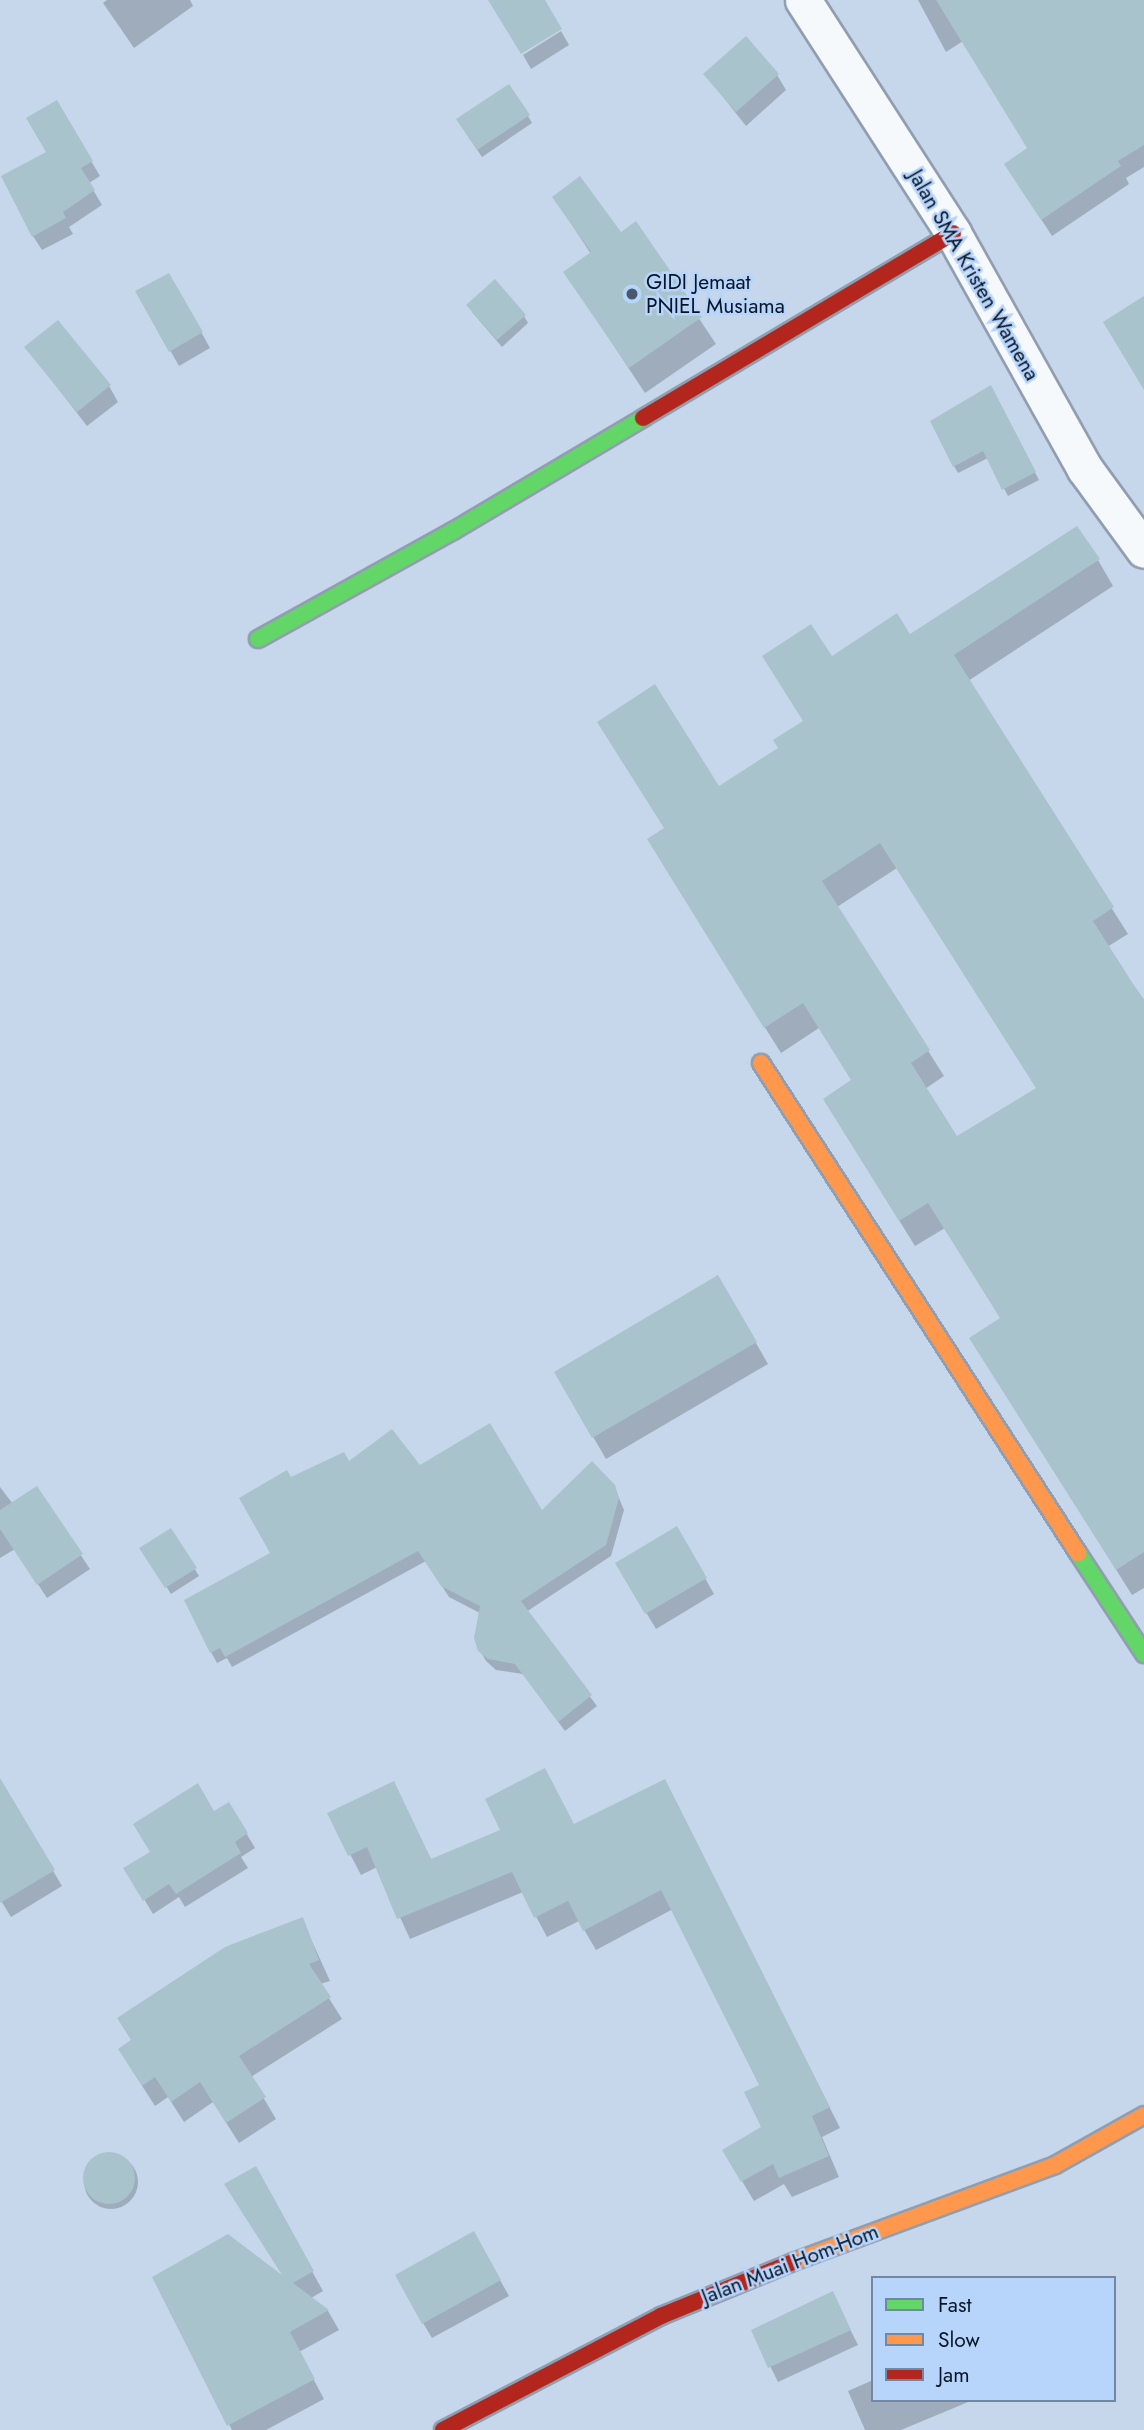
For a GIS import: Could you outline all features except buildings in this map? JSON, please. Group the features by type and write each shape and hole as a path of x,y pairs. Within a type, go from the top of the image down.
{"street":[{"name":"Jalan SMA Kristen Wamena","path":"803,0 953,233 1085,469 1144,550"},
{"path":"258,639 453,531 953,233"},
{"path":"761,1063 1144,1654"},
{"name":"Jalan Muai Hom-Hom","path":"443,2430 661,2316 759,2274 1055,2165 1144,2115"}],"traffic: fast":[{"path":"258,639 453,531 643,418"},
{"path":"1078,1553 1144,1654"}],"traffic: slow":[{"path":"761,1063 1078,1553"},
{"path":"793,2262 1055,2165 1144,2115"}],"traffic: jam":[{"path":"643,418 953,233"},
{"path":"443,2430 661,2316 793,2262"}],"place":[{"name":"GIDI Jemaat PNIEL Musiama","path":"632,294"}]}
